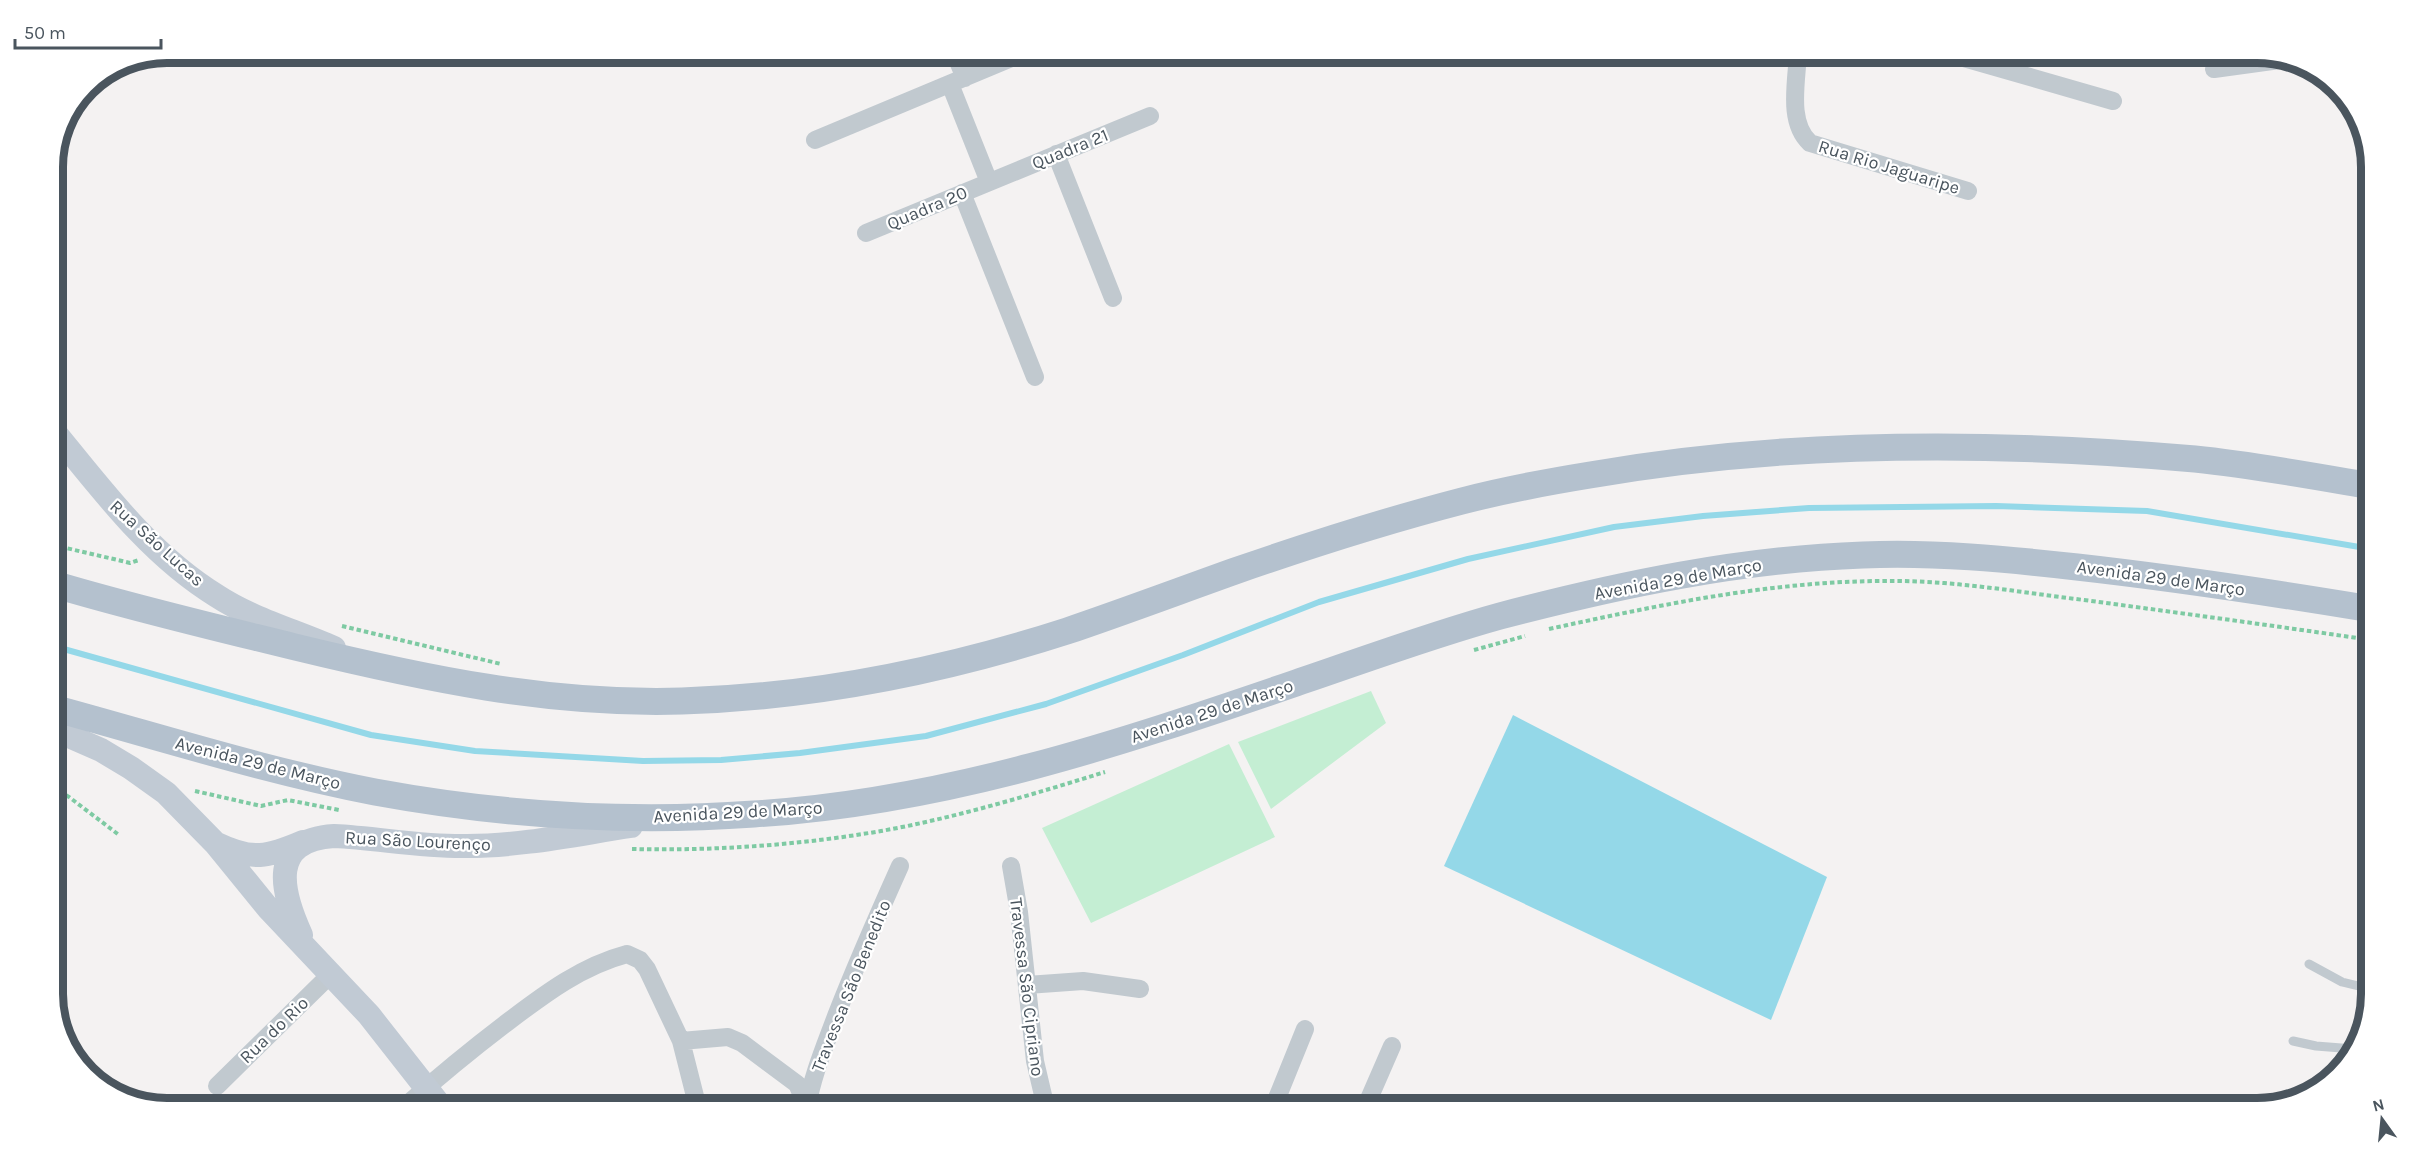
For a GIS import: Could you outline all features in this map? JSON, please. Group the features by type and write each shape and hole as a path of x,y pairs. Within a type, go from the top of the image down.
{"main road":[{"name":"Rua São Lucas","path":"63,443 110,503 155,546 217,597 384,668"},
{"path":"63,587 183,620 464,685 584,700 683,701 779,694 834,687 938,666 1066,631 1304,548 1388,521 1472,498 1620,470 1713,457 1857,448 1931,447 2087,451 2201,460 2361,484"},
{"name":"Avenida 29 de Março","path":"63,711 270,768 371,791 443,803 549,815 687,818 817,808 955,787 1080,754 1498,616 1709,570 1791,560 1863,555 1980,558 2120,572 2361,607"},
{"path":"2324,601 2361,615"},
{"path":"63,733 101,750 131,768 166,794 215,843 268,908 369,1015 435,1098"},
{"name":"Rua São Lourenço","path":"215,843 239,854 257,856 276,853 317,837 334,836 439,846 509,845 687,818"},
{"path":"305,841 289,858 284,872 284,887 287,902 308,951"}],"street":[{"path":"955,63 957,81 989,182"},
{"path":"815,140 1000,63"},
{"name":"Rua Rio Jaguaripe","path":"1798,63 1796,110 1803,136 1810,143 1968,191"},
{"path":"1989,63 2114,101"},
{"path":"2214,69 2254,63"},
{"name":"Quadra 21","path":"989,182 1150,116"},
{"path":"1056,154 1113,298"},
{"name":"Quadra 20","path":"866,233 989,182"},
{"path":"962,193 1035,377"},
{"name":"Travessa São Benedito","path":"810,1098 824,1048 855,968 900,866"},
{"name":"Travessa São Cipriano","path":"1011,866 1019,912 1035,1061 1044,1098"},
{"path":"414,1098 548,992 607,959 627,954 640,960 646,969 681,1041 695,1098"},
{"name":"Rua do Rio","path":"217,1086 332,974"},
{"path":"1027,985 1083,981 1140,989"},
{"path":"1277,1098 1305,1029"},
{"path":"681,1041 728,1037 742,1043 796,1084 802,1098"},
{"path":"1369,1098 1392,1046"}],"lane":[{"path":"2309,964 2342,982 2361,986"},
{"path":"2293,1041 2346,1048"}],"path":[{"path":"63,547 130,563 140,560 155,546"},
{"path":"338,625 503,664"},
{"path":"63,794 119,835"}],"green space":[{"path":"1371,691 1386,723 1271,809 1238,742"},
{"path":"1229,744 1275,837 1091,923 1042,828"}],"water":[{"path":"1513,715 1827,877 1771,1020 1444,866"}],"waterway":[{"path":"63,649 371,735 475,751 643,761 721,760 800,753 926,736 1046,704 1183,655 1319,602 1468,559 1614,527 1703,516 1809,508 1996,506 2147,511 2361,547"}]}
